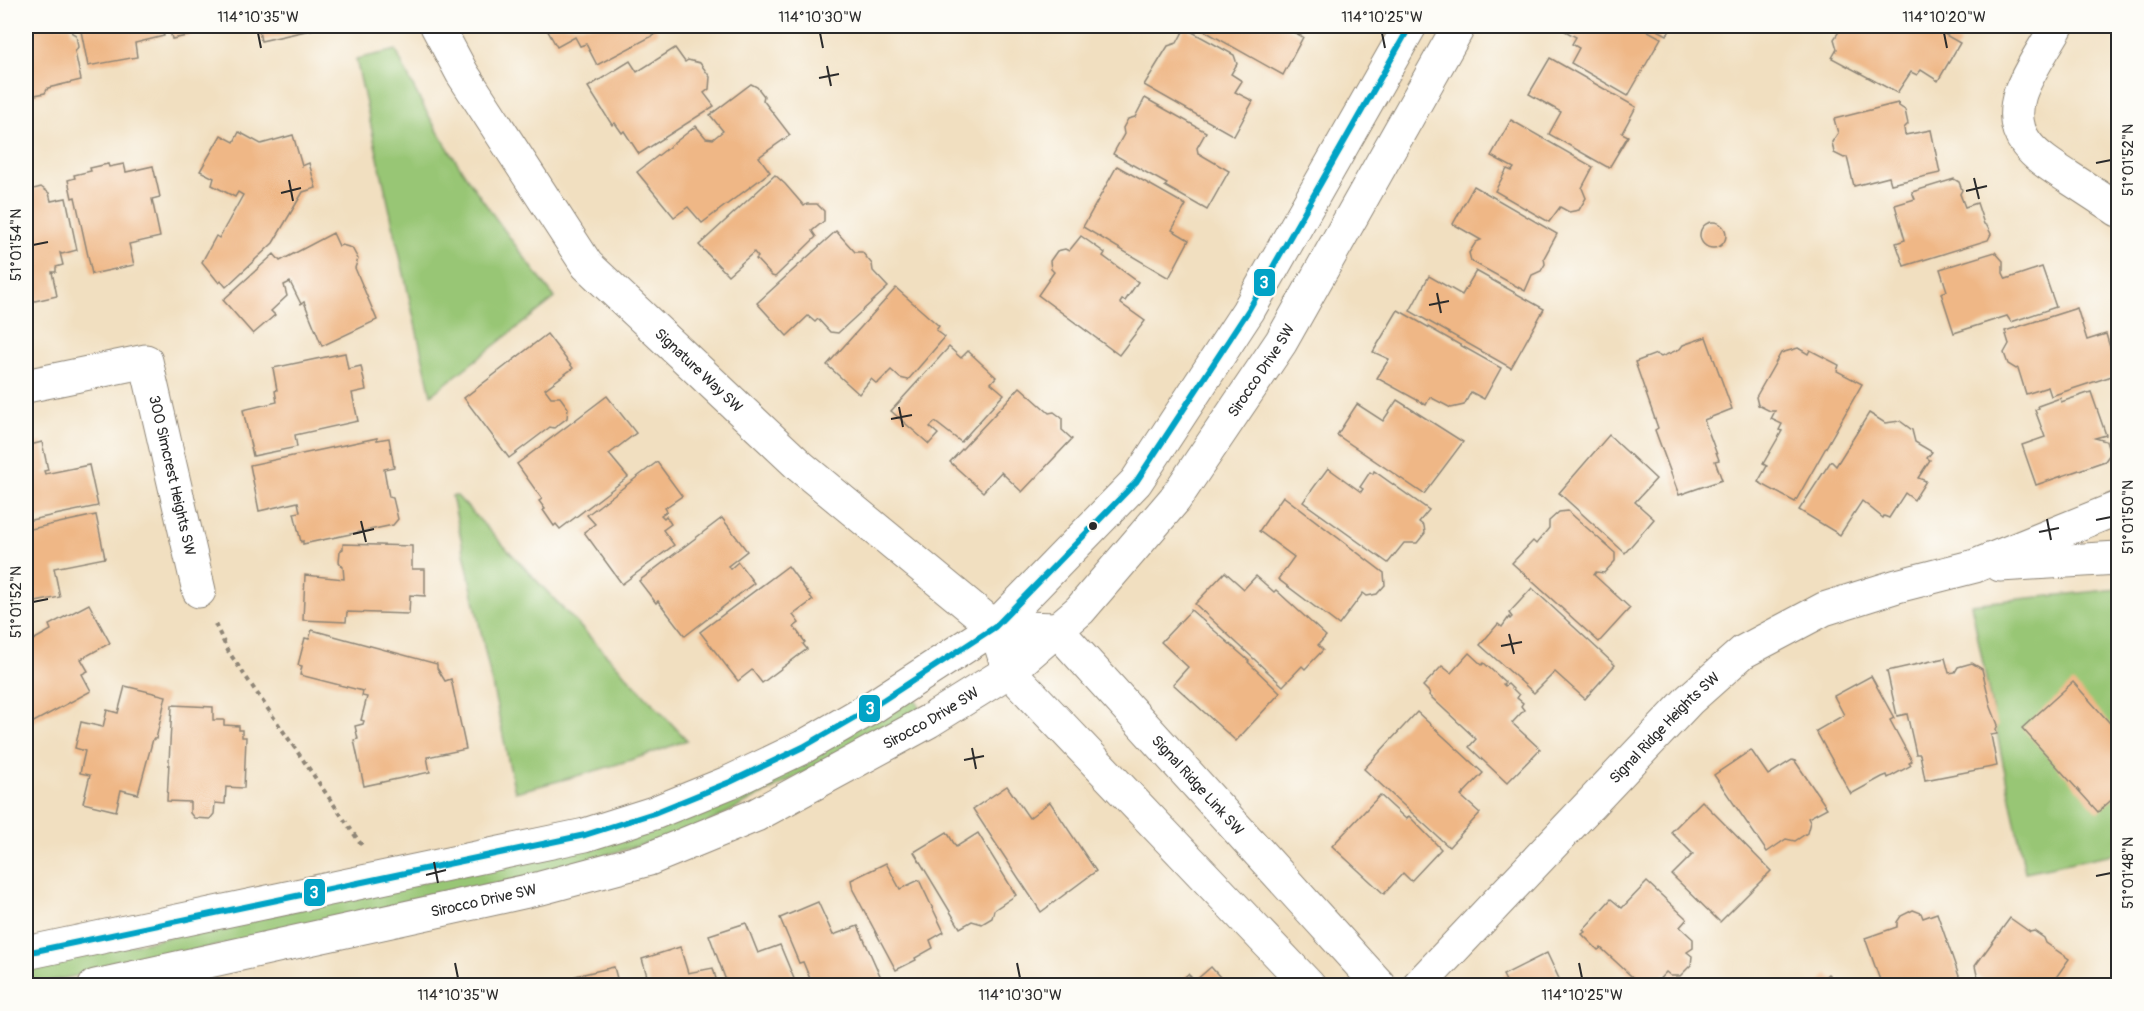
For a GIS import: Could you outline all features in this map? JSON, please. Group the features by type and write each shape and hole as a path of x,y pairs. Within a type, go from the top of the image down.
{"street":[{"name":"Signature Way SW","path":"437,26 462,73 586,265 801,467 995,627"},
{"path":"26,952 585,835 654,813 730,782 803,747 874,706 995,627 1136,482 1248,311 1410,26"},
{"name":"Sirocco Drive SW","path":"95,986 541,888 649,858 756,815 928,721 1009,671 1080,610 1175,499 1281,342 1459,26"},
{"path":"2057,26 2020,93 2017,109 2018,125 2024,141 2035,154 2118,210"},
{"name":"300 Simcrest Heights SW","path":"26,386 146,361 199,591"},
{"name":"Signal Ridge Heights SW","path":"1418,986 1689,700 1743,651 1824,609 1897,586 1974,566 2118,508"},
{"name":"Signal Ridge Heights SW","path":"1974,566 2118,558"},
{"path":"995,627 1056,629"},
{"path":"995,627 1009,671 1309,986"},
{"name":"Signal Ridge Link SW","path":"1056,629 1380,986"}],"path":[{"path":"199,591 228,651 356,833 381,879"}],"green space":[{"path":"396,50 412,84 448,148 489,209 555,298 431,395 356,59"},
{"path":"452,496 457,496 687,740 602,769 515,792"},
{"path":"2118,589 2118,853 2025,872 1971,604"},
{"path":"913,694 922,711 694,830 497,886 26,985 26,968 558,853"}],"building":[{"path":"26,26 70,26 72,33 76,35 78,47 75,52 81,80 48,88 45,93 30,96 26,101"},
{"path":"80,26 161,26 164,36 135,43 137,57 88,66"},
{"path":"169,26 231,26 231,27 172,39"},
{"path":"258,26 328,26 261,41"},
{"path":"545,26 655,26 658,33 597,65 586,44 580,46 575,37 557,47"},
{"path":"1203,26 1283,26 1303,37 1283,75 1201,29"},
{"path":"1568,26 1639,26 1661,38 1628,96 1571,63 1579,48 1572,44 1576,37 1565,31"},
{"path":"1650,26 1673,26 1667,35"},
{"path":"1850,26 1930,26 1960,43 1938,81 1921,70 1917,75 1911,72 1897,93 1832,58 1837,49 1834,39 1840,30"},
{"path":"1185,28 1234,55 1237,64 1231,74 1242,81 1235,92 1253,101 1234,136 1144,85 1168,46 1177,43"},
{"path":"675,48 685,62 688,60 700,63 710,77 709,89 704,93 714,106 639,154 624,131 622,133 615,123 612,125 588,87 630,61 637,72"},
{"path":"1550,58 1636,107 1622,133 1628,136 1609,168 1549,134 1561,112 1529,94"},
{"path":"751,84 757,87 764,96 763,100 790,135 759,157 770,172 702,223 688,207 674,217 637,172 696,126 706,138 713,139 723,131 710,115"},
{"path":"1145,98 1206,132 1197,148 1198,153 1229,171 1207,210 1165,186 1167,184 1113,154 1124,134 1123,128 1128,119 1135,117"},
{"path":"1898,103 1905,110 1908,124 1904,128 1905,135 1931,130 1940,173 1891,184 1889,177 1854,186 1847,157 1844,158 1834,153 1832,142 1838,133 1834,119"},
{"path":"1511,120 1593,167 1582,188 1586,198 1579,210 1569,212 1560,207 1549,222 1495,191 1507,169 1512,171 1514,168 1491,156"},
{"path":"239,132 261,144 293,135 302,166 309,163 316,188 303,192 273,243 226,287 221,281 219,283 202,262 216,236 219,238 243,195 238,192 235,197 212,185 214,178 200,171 221,135 234,142"},
{"path":"108,164 109,167 124,164 126,172 153,166 160,197 152,199 160,237 129,244 134,265 92,274 75,197 72,198 68,180 75,178 74,175 91,171 90,168"},
{"path":"1117,166 1186,205 1172,230 1189,240 1169,278 1083,227"},
{"path":"775,175 804,206 817,204 824,211 824,221 812,231 816,237 775,277 756,259 758,257 754,252 728,275 699,245"},
{"path":"1954,179 1959,182 1962,190 1960,194 1965,207 1977,203 1984,224 1991,234 1988,240 1904,266 1896,243 1905,240 1895,205 1915,199 1912,192"},
{"path":"1474,186 1557,234 1544,258 1545,264 1541,271 1532,275 1525,291 1471,261 1469,253 1476,242 1481,240 1453,224"},
{"path":"41,187 49,193 51,201 66,198 77,250 60,253 63,265 56,267 56,272 52,272 57,296 26,303 26,188 30,190"},
{"path":"1713,222 1722,226 1726,235 1722,244 1713,248 1704,244 1700,235 1704,226"},
{"path":"836,231 855,252 862,252 872,264 873,271 888,287 838,333 830,332 818,319 815,322 808,316 787,336 757,303"},
{"path":"333,233 339,246 352,248 358,259 355,268 377,320 322,346 304,302 301,304 290,282 284,285 287,296 271,311 275,315 253,334 223,300 274,254 280,261"},
{"path":"1081,236 1105,253 1103,256 1138,282 1125,301 1122,300 1120,303 1145,321 1119,355 1038,295 1054,272 1050,261 1057,251 1065,249 1069,251"},
{"path":"1995,252 2003,261 2003,273 2006,279 2042,267 2056,307 2011,322 2007,316 1954,333 1941,293 1947,291 1940,269"},
{"path":"1476,271 1544,309 1511,368 1410,311 1429,276 1462,295"},
{"path":"896,288 939,326 936,330 945,337 908,380 900,378 891,370 877,384 871,379 859,394 827,365"},
{"path":"2077,308 2087,340 2106,334 2118,374 2051,396 2048,387 2026,394 2018,368 2008,364 2004,353 2009,344 2005,331"},
{"path":"1398,310 1501,368 1484,399 1471,392 1464,405 1451,408 1430,397 1426,405 1377,378 1389,359 1373,352"},
{"path":"547,334 573,368 545,389 551,397 560,397 568,408 567,418 554,428 550,427 509,458 464,398"},
{"path":"1706,337 1732,409 1704,420 1719,460 1715,461 1722,480 1679,495 1655,430 1658,428 1635,362 1656,354 1661,357 1680,349 1683,345"},
{"path":"949,347 961,358 968,351 996,377 991,383 1004,394 961,442 935,422 930,427 938,434 929,444 891,411"},
{"path":"1798,348 1808,354 1810,350 1839,365 1837,371 1862,384 1795,502 1758,482 1767,466 1763,464 1782,431 1779,430 1782,424 1771,419 1775,411 1758,405 1756,397 1781,353"},
{"path":"345,353 348,369 361,366 366,390 352,393 358,421 295,435 297,447 253,456 243,410 277,402 273,368"},
{"path":"1020,387 1049,413 1054,412 1062,418 1062,430 1072,439 1022,492 1001,472 983,492 950,462"},
{"path":"2091,392 2106,435 2095,438 2106,441 2110,454 2105,461 2036,485 2022,445 2045,437 2035,410 2039,408 2038,406 2060,398 2061,402"},
{"path":"607,396 636,433 609,454 628,477 560,529 556,524 554,526 543,510 545,509 539,501 542,499 517,464"},
{"path":"1397,400 1463,442 1424,494 1337,435 1357,404 1383,421"},
{"path":"1869,413 1885,423 1900,421 1912,430 1915,442 1932,452 1927,458 1930,460 1918,478 1926,481 1914,500 1905,493 1889,518 1884,516 1883,518 1862,501 1840,535 1799,510 1831,461 1836,466"},
{"path":"1609,435 1656,479 1635,502 1654,519 1625,553 1559,493"},
{"path":"377,438 377,440 389,438 394,467 384,469 389,497 393,498 398,519 393,525 303,544 294,513 300,512 298,502 259,511 250,465"},
{"path":"42,442 48,470 44,471 45,474 89,465 98,506 26,521 26,446"},
{"path":"657,462 682,496 665,508 667,511 661,515 664,518 666,516 671,524 663,530 674,545 622,584 584,532 595,524 587,515"},
{"path":"1328,468 1361,492 1363,489 1360,487 1370,472 1373,474 1374,471 1429,510 1419,522 1424,526 1425,533 1417,543 1404,543 1388,563 1303,502"},
{"path":"1283,496 1384,573 1385,585 1377,594 1367,596 1363,593 1339,625 1278,579 1294,557 1259,531"},
{"path":"1568,511 1615,553 1615,561 1604,573 1596,572 1594,575 1630,608 1599,642 1512,563 1533,541 1536,544 1549,528 1549,521 1559,512"},
{"path":"96,515 105,558 54,568 60,597 26,604 26,530"},
{"path":"722,518 747,551 728,566 730,569 738,562 754,583 685,636 639,581"},
{"path":"343,544 412,546 412,569 425,569 425,596 410,595 409,614 347,612 346,622 303,620 305,575 344,579 343,567 339,562"},
{"path":"788,566 813,600 793,615 799,623 794,627 805,642 803,644 807,649 762,683 752,670 738,681 700,632"},
{"path":"1225,572 1244,589 1256,576 1274,592 1276,590 1326,636 1318,645 1323,650 1305,669 1302,666 1283,686 1195,604"},
{"path":"1532,588 1615,665 1585,699 1555,672 1534,693 1480,645 1498,624 1502,627 1509,617 1510,619 1512,617 1509,613"},
{"path":"89,604 110,643 81,659 88,671 82,674 91,691 30,724 26,716 26,644 51,630 49,625"},
{"path":"1191,610 1249,661 1280,693 1236,741 1173,684 1188,667 1161,642"},
{"path":"312,630 437,664 445,681 451,679 466,749 427,757 430,772 364,786 354,740 358,739 355,726 363,724 364,721 361,720 367,697 362,696 363,691 300,675 302,666 298,665 305,638 309,639"},
{"path":"1469,653 1505,682 1503,684 1505,686 1508,684 1519,695 1517,698 1523,703 1521,706 1524,710 1512,723 1540,749 1507,783 1469,747 1476,739 1429,695 1430,693 1423,686 1442,666 1451,673"},
{"path":"1945,658 1949,673 1955,672 1958,667 1972,663 1982,669 1998,725 1997,734 1991,735 1997,766 1925,780 1920,754 1916,754 1907,714 1897,716 1887,671"},
{"path":"1871,676 1894,718 1890,720 1912,761 1909,763 1910,766 1888,778 1887,775 1882,777 1851,794 1816,731 1844,715 1834,696"},
{"path":"2073,682 2118,732 2118,794 2098,812 2022,728"},
{"path":"125,686 166,696 156,739 153,739 138,794 121,790 116,811 83,803 90,775 80,773 85,751 75,748 81,722 103,727 107,710 118,713"},
{"path":"172,705 213,707 213,720 224,720 224,725 239,726 239,730 242,730 242,737 246,737 244,788 226,787 225,804 215,803 214,814 210,819 194,818 190,813 190,802 167,801"},
{"path":"1417,712 1483,773 1461,796 1480,813 1449,847 1364,769"},
{"path":"1751,750 1768,775 1792,760 1795,761 1827,808 1808,818 1810,822 1807,833 1795,841 1786,839 1767,852 1714,775"},
{"path":"1007,786 1029,818 1050,802 1096,871 1041,912 973,809"},
{"path":"1380,795 1406,819 1409,816 1441,849 1411,881 1403,873 1384,894 1332,846"},
{"path":"1702,801 1771,871 1720,922 1672,875 1693,854 1671,832"},
{"path":"947,832 956,847 978,833 1016,895 994,910 992,918 982,924 972,921 960,928 914,852"},
{"path":"886,863 900,889 919,880 944,932 930,940 933,948 896,970 853,890 851,880"},
{"path":"1647,882 1687,919 1680,927 1693,939 1693,948 1687,952 1692,956 1691,965 1680,976 1671,976 1666,972 1653,986 1642,986 1601,948 1598,950 1582,934 1611,899 1622,908"},
{"path":"818,902 833,935 858,926 882,980 870,986 813,986 803,962 799,963 780,918"},
{"path":"1913,910 1921,913 1923,918 1937,913 1960,979 1942,986 1882,986 1865,938 1897,927 1901,916"},
{"path":"2010,918 2030,932 2034,931 2044,938 2046,943 2069,959 2050,986 1992,986 1977,975 1975,966"},
{"path":"746,923 758,953 780,945 797,986 728,986 709,935"},
{"path":"680,947 688,973 713,968 718,986 650,986 642,959"},
{"path":"1547,953 1562,985 1570,981 1572,986 1497,986 1506,981 1503,975"},
{"path":"614,967 619,986 576,986 575,976"},
{"path":"1211,967 1228,986 1175,986 1188,974 1195,981"},
{"path":"1828,974 1840,986 1816,986"}],"transit line":[{"name":"3","path":"26,953 585,835 654,813 730,782 803,747 874,706 995,627 1136,482 1248,311 1410,26"}]}
